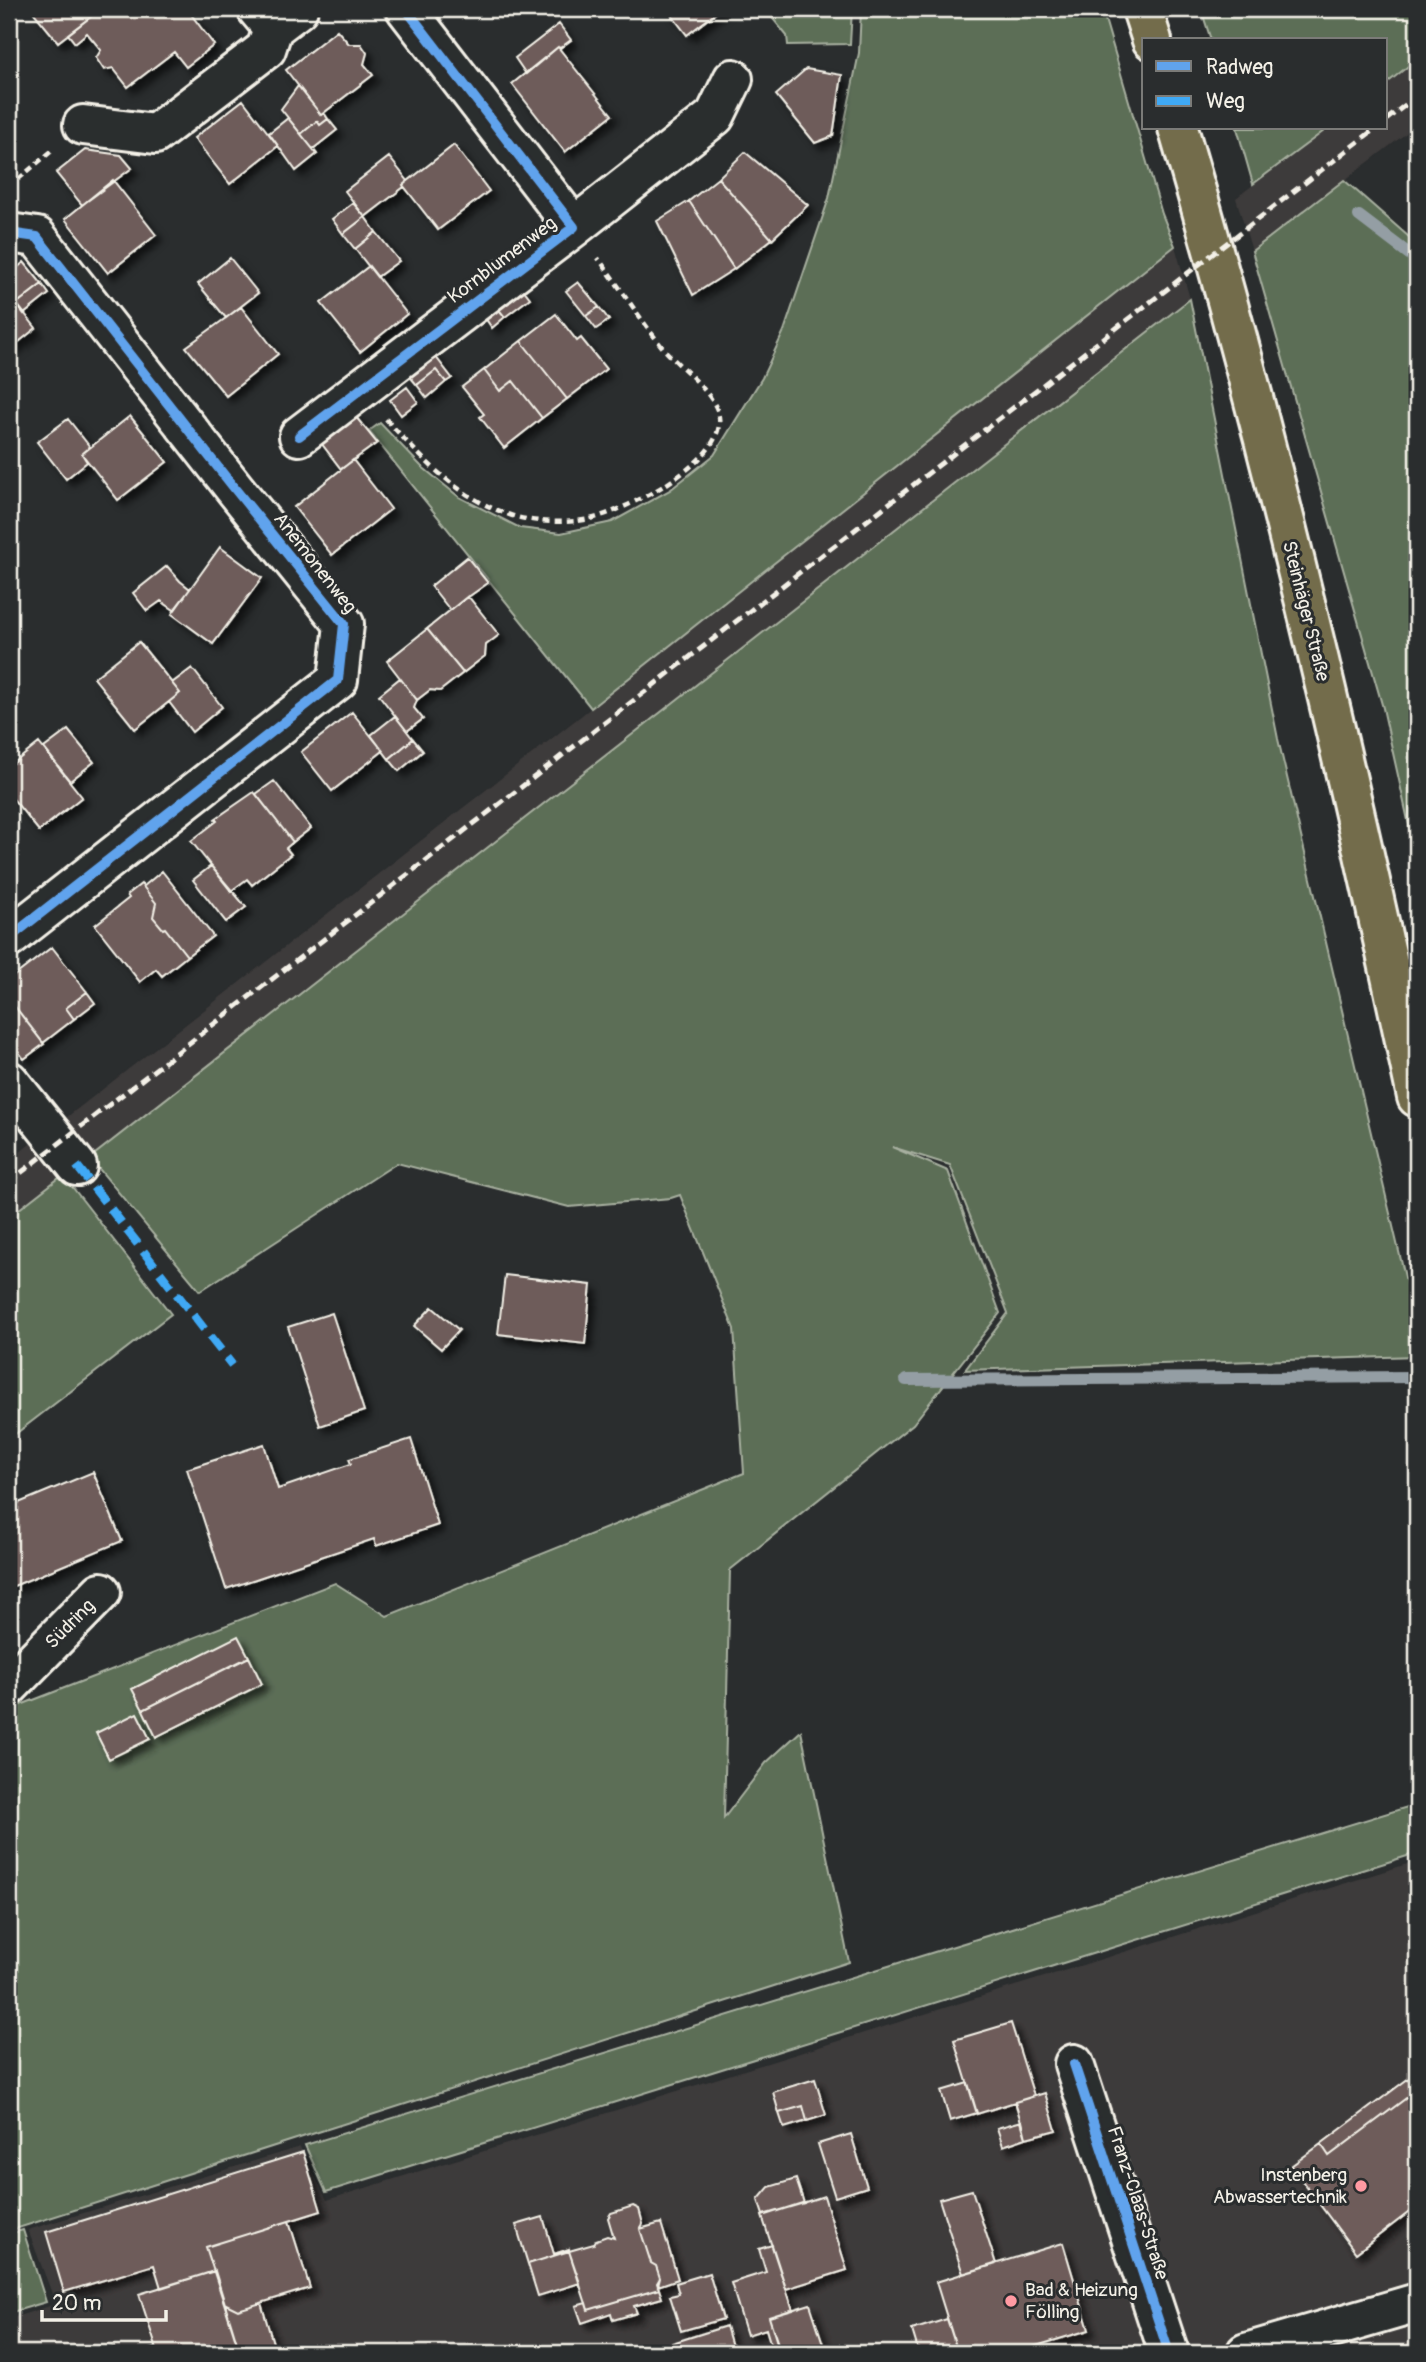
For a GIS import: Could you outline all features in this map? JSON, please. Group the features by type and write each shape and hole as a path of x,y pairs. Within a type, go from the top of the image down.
{"main road":[{"path":"1142,9 1151,38"},
{"name":"Steinhäger Straße","path":"1179,130 1214,252 1297,571 1384,938 1417,1097"}],"street":[{"name":"Kornblumenweg","path":"299,436 574,227 406,9"},
{"path":"83,125 155,134 267,49 276,15"},
{"path":"574,227 715,116 733,79"},
{"name":"Anemonenweg","path":"9,233 37,237 344,624 338,680 9,938"},
{"path":"9,1081 77,1166"},
{"name":"Südring","path":"9,1686 101,1592"},
{"name":"Franz-Claas-Straße","path":"1074,2064 1169,2353"},
{"path":"1246,2353 1417,2302"}],"path":[{"path":"9,187 83,125"},
{"path":"363,387 382,414 427,464 466,493 511,516 557,522 594,517 651,494 702,458 716,436 719,419 715,404 663,348 574,227"}],"shaded area":[{"path":"1417,59 1417,125 1252,251 1236,198 1325,130 1388,130 1388,82"},
{"path":"1175,246 1190,299 90,1158 62,1121 591,708"},
{"path":"35,1140 63,1175 9,1217 9,1161"},
{"path":"1417,1861 1417,2353 9,2353 9,2319 56,2304 28,2230 300,2147 327,2200"}],"green space":[{"path":"765,9 852,9 850,44 788,45 787,36"},
{"path":"861,9 1102,9 1162,214 1175,246 591,708 369,431 380,423 421,466 459,497 520,528 561,533 612,522 670,490 714,455 762,378 784,331 829,198 859,53"},
{"path":"1201,9 1417,9 1417,59 1388,82 1388,38 1210,38"},
{"path":"1238,130 1325,130 1253,184"},
{"path":"1344,180 1417,244 1417,861 1383,708 1252,251"},
{"path":"1190,299 1278,739 1417,1328 1417,1356 965,1370 1008,1313 950,1165 892,1147 948,1171 1000,1313 913,1424 730,1570 724,1818 766,1763 801,1731 849,1962 9,2231 9,1698 18,1706 335,1583 387,1616 744,1473 734,1329 680,1195 569,1207 397,1163 200,1291 90,1158"},
{"path":"63,1175 171,1314 9,1439 9,1217"},
{"path":"1417,1804 1417,1853 326,2192 305,2145"},
{"path":"23,2230 46,2302 9,2313 9,2234"}],"building":[{"path":"39,9 101,9 58,42 34,13"},
{"path":"101,9 187,9 214,45 186,67 174,52 128,87 113,68 104,70 96,58 101,50 87,33 75,43 68,34"},
{"path":"667,9 721,9 687,35"},
{"path":"559,24 571,40 558,47 526,74 515,58"},
{"path":"337,30 349,44 361,44 367,53 364,64 373,75 321,115 286,70"},
{"path":"558,47 612,115 565,152 512,84"},
{"path":"806,69 842,75 833,136 815,143 776,95"},
{"path":"298,86 321,115 324,113 328,119 320,125 317,121 301,134 281,109"},
{"path":"243,100 278,146 230,184 194,138"},
{"path":"288,118 317,154 296,171 269,133"},
{"path":"328,119 337,130 313,149 301,134 317,121 320,125"},
{"path":"454,145 489,191 438,230 403,185"},
{"path":"85,150 121,155 132,168 82,205 56,173"},
{"path":"745,152 808,205 772,239 718,178"},
{"path":"389,157 408,181 365,217 345,191"},
{"path":"718,178 772,239 734,269 689,201"},
{"path":"113,180 156,235 108,273 65,219"},
{"path":"689,201 734,269 693,295 657,221"},
{"path":"353,203 365,217 343,234 332,219"},
{"path":"365,217 376,232 355,249 343,234"},
{"path":"376,232 399,261 377,277 355,249"},
{"path":"230,258 258,293 226,318 198,284"},
{"path":"24,262 42,284 16,304 9,294 9,275"},
{"path":"369,266 407,314 360,352 321,303"},
{"path":"578,282 599,307 586,316 566,291"},
{"path":"42,284 49,294 24,314 16,304"},
{"path":"520,285 530,298 505,317 495,305"},
{"path":"9,294 36,328 9,350"},
{"path":"495,305 505,317 492,328 483,315"},
{"path":"241,307 278,354 226,396 186,347"},
{"path":"599,307 609,320 596,329 586,316"},
{"path":"556,314 577,341 581,338 606,369 567,399 521,341"},
{"path":"521,341 567,399 542,418 513,381 500,391 484,370"},
{"path":"432,352 452,378 446,382 436,370 417,385 406,372"},
{"path":"436,370 446,382 427,398 417,385"},
{"path":"484,370 500,391 513,381 542,418 504,448 480,417 484,414 462,387"},
{"path":"407,387 418,402 401,415 390,400"},
{"path":"352,412 377,443 341,469 318,439"},
{"path":"130,416 167,462 118,500 82,454"},
{"path":"68,419 90,447 82,454 87,462 66,479 37,442"},
{"path":"353,460 391,509 332,555 294,507"},
{"path":"220,547 262,578 213,644 172,614"},
{"path":"467,557 488,583 450,610 431,586"},
{"path":"167,566 190,589 174,610 161,601 147,611 133,593"},
{"path":"468,596 499,635 486,645 485,656 463,673 427,629"},
{"path":"427,629 463,673 440,691 430,690 417,700 387,661"},
{"path":"139,642 180,693 135,729 94,678"},
{"path":"192,668 222,707 192,732 169,702 180,693 172,683"},
{"path":"400,678 417,700 414,708 423,719 407,731 379,695"},
{"path":"352,712 383,751 332,791 301,752"},
{"path":"395,716 413,739 389,759 371,735"},
{"path":"68,730 94,762 70,781 44,748"},
{"path":"413,739 423,751 399,771 389,759"},
{"path":"39,743 82,797 39,831 9,794 9,767"},
{"path":"274,781 311,828 293,842 256,794"},
{"path":"254,792 293,842 286,848 291,854 252,885 247,879 231,891 191,841 217,821 215,819"},
{"path":"211,866 246,907 226,922 193,880"},
{"path":"162,871 213,936 187,956 153,917 156,903 141,884 144,886"},
{"path":"141,884 156,903 153,917 187,956 162,976 156,969 140,982 95,925 129,898 127,895"},
{"path":"52,947 87,992 66,1008 74,1019 43,1043 9,999 9,980"},
{"path":"87,992 95,1003 74,1019 66,1008"},
{"path":"10,1000 44,1044 24,1059 9,1039"},
{"path":"505,1275 591,1285 585,1344 498,1334"},
{"path":"432,1307 459,1330 441,1349 414,1326"},
{"path":"332,1313 364,1411 320,1426 288,1327"},
{"path":"411,1439 438,1525 376,1546 374,1539 226,1589 187,1469 264,1444 278,1489 351,1464 349,1459"},
{"path":"93,1472 122,1541 9,1588 9,1507"},
{"path":"238,1636 249,1657 143,1710 132,1689"},
{"path":"249,1657 262,1684 156,1737 143,1710"},
{"path":"137,1713 150,1739 109,1759 96,1733"},
{"path":"1011,2023 1034,2096 977,2114 954,2040"},
{"path":"1417,2072 1417,2090 1329,2156 1321,2144"},
{"path":"815,2079 826,2115 807,2121 803,2106 779,2113 773,2092"},
{"path":"968,2083 977,2113 950,2121 941,2091"},
{"name":"Instenberg Abwassertechnik","path":"1417,2090 1417,2206 1356,2253 1291,2166 1321,2144 1329,2156"},
{"path":"1045,2093 1056,2130 1026,2138 1015,2102"},
{"path":"803,2106 807,2121 784,2128 779,2113"},
{"path":"1022,2121 1026,2138 1003,2146 997,2128"},
{"path":"851,2134 867,2187 835,2197 818,2144"},
{"path":"303,2152 321,2211 206,2247 214,2271 161,2288 154,2265 64,2292 46,2232"},
{"path":"796,2179 804,2203 763,2215 758,2200 769,2187"},
{"path":"972,2190 996,2264 963,2274 939,2199"},
{"path":"824,2196 847,2270 786,2289 762,2216"},
{"path":"633,2206 639,2209 643,2224 640,2229 651,2263 656,2266 660,2278 657,2283 659,2289 588,2310 569,2251 594,2244 596,2240 607,2236 614,2238 608,2218 611,2213"},
{"path":"543,2217 554,2254 569,2251 528,2264 516,2225"},
{"path":"289,2221 310,2288 238,2310 224,2303 206,2247"},
{"path":"661,2223 678,2279 658,2286 660,2278 656,2266 651,2263 640,2229"},
{"name":"Bad & Heizung Fölling","path":"1063,2243 1089,2330 1013,2353 958,2353 936,2282"},
{"path":"772,2245 793,2310 769,2317 778,2346 772,2349 766,2329 747,2335 731,2283 766,2272 759,2249"},
{"path":"569,2251 580,2283 538,2296 528,2264"},
{"path":"215,2271 240,2353 158,2353 139,2294"},
{"path":"709,2273 723,2319 681,2331 670,2296 679,2294 676,2283"},
{"path":"659,2289 662,2298 634,2306 637,2313 613,2320 611,2313 582,2323 576,2306 586,2303 588,2310"},
{"path":"224,2303 238,2310 261,2303 276,2353 240,2353"},
{"path":"810,2304 826,2353 781,2353 769,2317"},
{"path":"947,2319 958,2353 919,2353 912,2330"},
{"path":"726,2326 734,2353 669,2353 666,2345"},
{"path":"778,2346 781,2353 773,2353 772,2349"},
{"path":"114,2347 116,2353 96,2353"},
{"path":"156,2348 158,2353 138,2353"}],"waterway":[{"path":"1359,216 1417,260"},
{"path":"906,1380 1416,1377"}],"railway":[{"path":"1388,118 1417,96"},
{"path":"9,1182 1373,130"}],"marked path":[{"path":"77,1166 232,1365"}],"cycle path":[{"path":"299,436 574,227 406,9"},
{"path":"9,233 37,237 344,624 338,680 9,938"},
{"path":"1074,2064 1169,2353"}],"place":[{"name":"Instenberg Abwassertechnik","path":"1361,2186"},
{"name":"Bad & Heizung Fölling","path":"1011,2301"}]}
